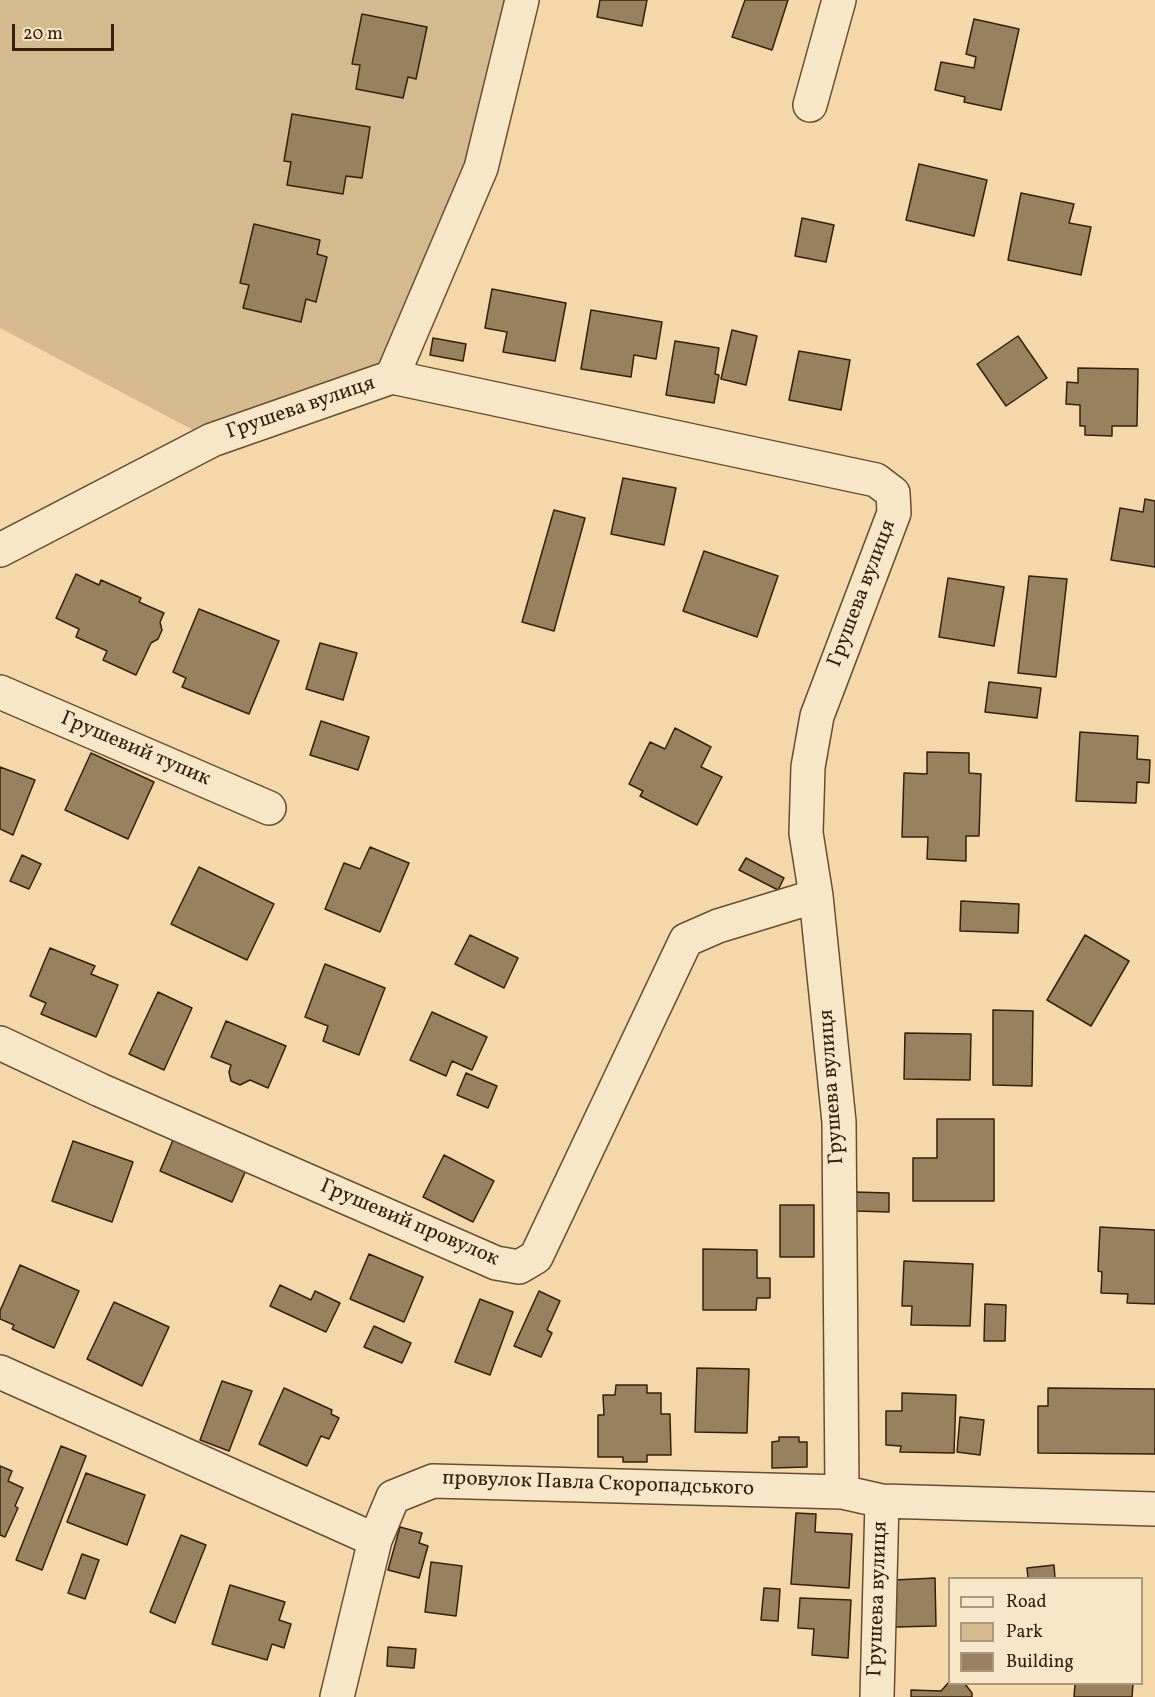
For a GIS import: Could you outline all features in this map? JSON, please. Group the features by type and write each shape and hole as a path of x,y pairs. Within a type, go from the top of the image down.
{"street":[{"path":"392,377 481,168 522,0"},
{"path":"810,105 839,0"},
{"name":"Грушева вулиця","path":"0,550 212,440 392,377 876,480 893,493 894,513 817,716 808,767 806,833 816,896 839,1122 842,1492"},
{"name":"Грушевий тупик","path":"0,692 269,808"},
{"name":"Грушевий провулок","path":"0,1043 100,1090 496,1263 519,1267 536,1257 686,940 718,926 816,896"},
{"path":"0,1372 375,1540"},
{"name":"провулок Павла Скоропадського","path":"337,1697 375,1540 393,1497 433,1480 842,1492 882,1501 1155,1509"},
{"name":"Грушева вулиця","path":"877,1697 882,1501"}],"green space":[{"path":"0,0 522,0 392,377 212,440 0,328"}],"building":[{"path":"600,0 647,0 642,26 597,17"},
{"path":"745,0 788,0 772,50 732,37"},
{"path":"362,14 427,27 416,79 408,77 403,98 356,89 360,65 352,64"},
{"path":"974,19 1019,29 1001,110 964,102 965,97 935,90 941,62 974,68 976,57 966,54"},
{"path":"292,114 370,127 362,178 346,176 343,194 287,185 291,162 284,161"},
{"path":"919,164 987,180 974,236 906,220"},
{"path":"1021,193 1074,204 1069,223 1091,227 1081,275 1008,260"},
{"path":"802,218 834,225 826,262 795,256"},
{"path":"254,224 320,240 317,254 327,257 316,302 306,299 301,322 243,308 249,285 240,283"},
{"path":"492,289 566,303 555,361 503,352 507,332 485,328"},
{"path":"591,310 662,322 656,359 634,355 631,377 581,369"},
{"path":"732,330 757,336 746,385 721,379"},
{"path":"1018,336 1047,378 1006,406 977,364"},
{"path":"433,338 466,344 463,361 430,355"},
{"path":"675,341 719,348 715,374 719,375 714,403 666,395"},
{"path":"799,351 850,360 841,410 789,400"},
{"path":"1078,368 1138,369 1137,426 1112,426 1112,436 1085,435 1085,426 1080,426 1080,405 1066,404 1067,382 1078,383"},
{"path":"623,478 676,488 664,545 611,534"},
{"path":"1145,499 1155,501 1155,567 1111,560 1120,508 1143,512"},
{"path":"554,510 585,518 554,631 522,622"},
{"path":"704,551 778,576 757,637 683,611"},
{"path":"76,574 99,585 101,580 141,598 139,602 164,613 160,622 162,630 158,639 151,643 136,675 103,660 107,651 76,637 79,629 56,618"},
{"path":"1029,576 1067,579 1056,677 1018,673"},
{"path":"948,578 1004,587 994,646 939,637"},
{"path":"199,609 279,641 249,714 182,687 186,678 173,672"},
{"path":"320,643 357,653 343,700 306,689"},
{"path":"989,682 1041,688 1037,718 985,712"},
{"path":"321,721 369,737 358,770 310,755"},
{"path":"675,728 711,747 701,767 722,777 697,825 640,796 643,791 629,784 650,742 665,749"},
{"path":"1080,732 1138,736 1137,759 1150,760 1149,783 1137,782 1136,803 1076,801"},
{"path":"927,752 969,753 969,773 981,774 979,836 966,836 966,861 927,859 928,837 902,837 904,773 927,774"},
{"path":"91,753 154,782 128,839 65,810"},
{"path":"0,767 35,780 13,835 0,829"},
{"path":"370,847 409,863 380,932 325,909 344,863 360,869"},
{"path":"22,855 41,864 29,889 10,881"},
{"path":"746,858 784,878 778,890 739,870"},
{"path":"199,867 274,904 247,960 171,924"},
{"path":"961,901 1019,904 1018,933 960,931"},
{"path":"470,935 518,958 504,988 455,964"},
{"path":"1085,935 1129,961 1091,1026 1047,1000"},
{"path":"50,948 95,966 91,974 118,985 96,1037 41,1014 46,1003 30,996"},
{"path":"325,964 385,988 359,1055 323,1041 328,1026 305,1017"},
{"path":"158,992 192,1008 164,1070 129,1054"},
{"path":"993,1010 1033,1011 1032,1086 993,1085"},
{"path":"432,1012 487,1037 472,1070 452,1061 446,1076 410,1060"},
{"path":"226,1021 286,1046 268,1088 250,1080 240,1085 231,1081 229,1072 231,1065 211,1057"},
{"path":"905,1033 971,1034 970,1080 904,1079"},
{"path":"466,1073 497,1086 488,1108 457,1095"},
{"path":"937,1119 994,1119 994,1201 913,1201 913,1158 937,1158"},
{"path":"173,1140 246,1170 232,1202 160,1171"},
{"path":"73,1141 133,1162 112,1222 52,1201"},
{"path":"444,1155 494,1181 473,1222 423,1197"},
{"path":"855,1192 889,1193 889,1212 855,1211"},
{"path":"780,1205 814,1205 814,1257 780,1257"},
{"path":"1100,1227 1155,1230 1155,1304 1127,1303 1128,1294 1101,1293 1102,1272 1098,1271"},
{"path":"703,1249 757,1250 757,1278 770,1278 770,1298 757,1298 756,1310 703,1310"},
{"path":"369,1254 423,1277 404,1322 350,1299"},
{"path":"904,1261 973,1264 970,1326 911,1325 912,1306 902,1306"},
{"path":"20,1265 79,1291 54,1348 12,1329 14,1325 0,1319 0,1311"},
{"path":"280,1285 311,1300 315,1291 340,1303 326,1332 270,1306"},
{"path":"539,1291 560,1301 547,1330 552,1333 541,1357 514,1346"},
{"path":"480,1299 513,1312 490,1375 455,1362"},
{"path":"114,1302 169,1327 142,1386 87,1359"},
{"path":"985,1304 1006,1305 1005,1341 984,1341"},
{"path":"374,1326 411,1343 402,1363 364,1347"},
{"path":"697,1368 749,1369 747,1433 695,1432"},
{"path":"222,1381 252,1391 229,1451 200,1440"},
{"path":"616,1385 647,1385 647,1393 661,1393 661,1414 670,1414 671,1455 647,1455 647,1462 623,1462 623,1457 598,1457 598,1415 604,1415 603,1395 615,1395"},
{"path":"284,1388 332,1410 331,1414 339,1418 329,1439 321,1436 307,1466 259,1444"},
{"path":"1048,1388 1155,1389 1155,1454 1038,1453 1038,1406 1048,1406"},
{"path":"902,1393 956,1395 954,1453 900,1452 901,1446 886,1445 886,1411 902,1411"},
{"path":"960,1417 984,1420 980,1455 957,1452"},
{"path":"779,1437 799,1437 799,1442 807,1442 807,1467 772,1468 772,1442 779,1441"},
{"path":"61,1446 86,1456 42,1570 16,1560"},
{"path":"0,1466 12,1471 8,1481 23,1488 15,1506 18,1508 5,1537 0,1535"},
{"path":"86,1473 145,1495 127,1545 67,1522"},
{"path":"796,1513 816,1514 815,1532 852,1534 849,1588 791,1584"},
{"path":"400,1527 422,1533 419,1543 428,1546 419,1578 388,1570"},
{"path":"181,1535 206,1545 175,1623 150,1612"},
{"path":"82,1554 99,1560 85,1599 68,1593"},
{"path":"431,1562 462,1566 456,1616 425,1612"},
{"path":"1054,1565 1055,1577 1028,1577 1027,1568"},
{"path":"935,1578 936,1626 895,1627 894,1580"},
{"path":"230,1585 285,1602 279,1620 291,1624 284,1648 272,1644 267,1660 212,1644"},
{"path":"764,1588 780,1589 778,1621 761,1620"},
{"path":"800,1598 851,1600 848,1658 812,1655 814,1629 798,1628"},
{"path":"388,1647 416,1649 414,1668 387,1666"},
{"path":"948,1683 966,1685 972,1693 972,1697 911,1697 911,1690 941,1691"},
{"path":"1075,1685 1133,1685 1132,1697 1074,1697"}]}
